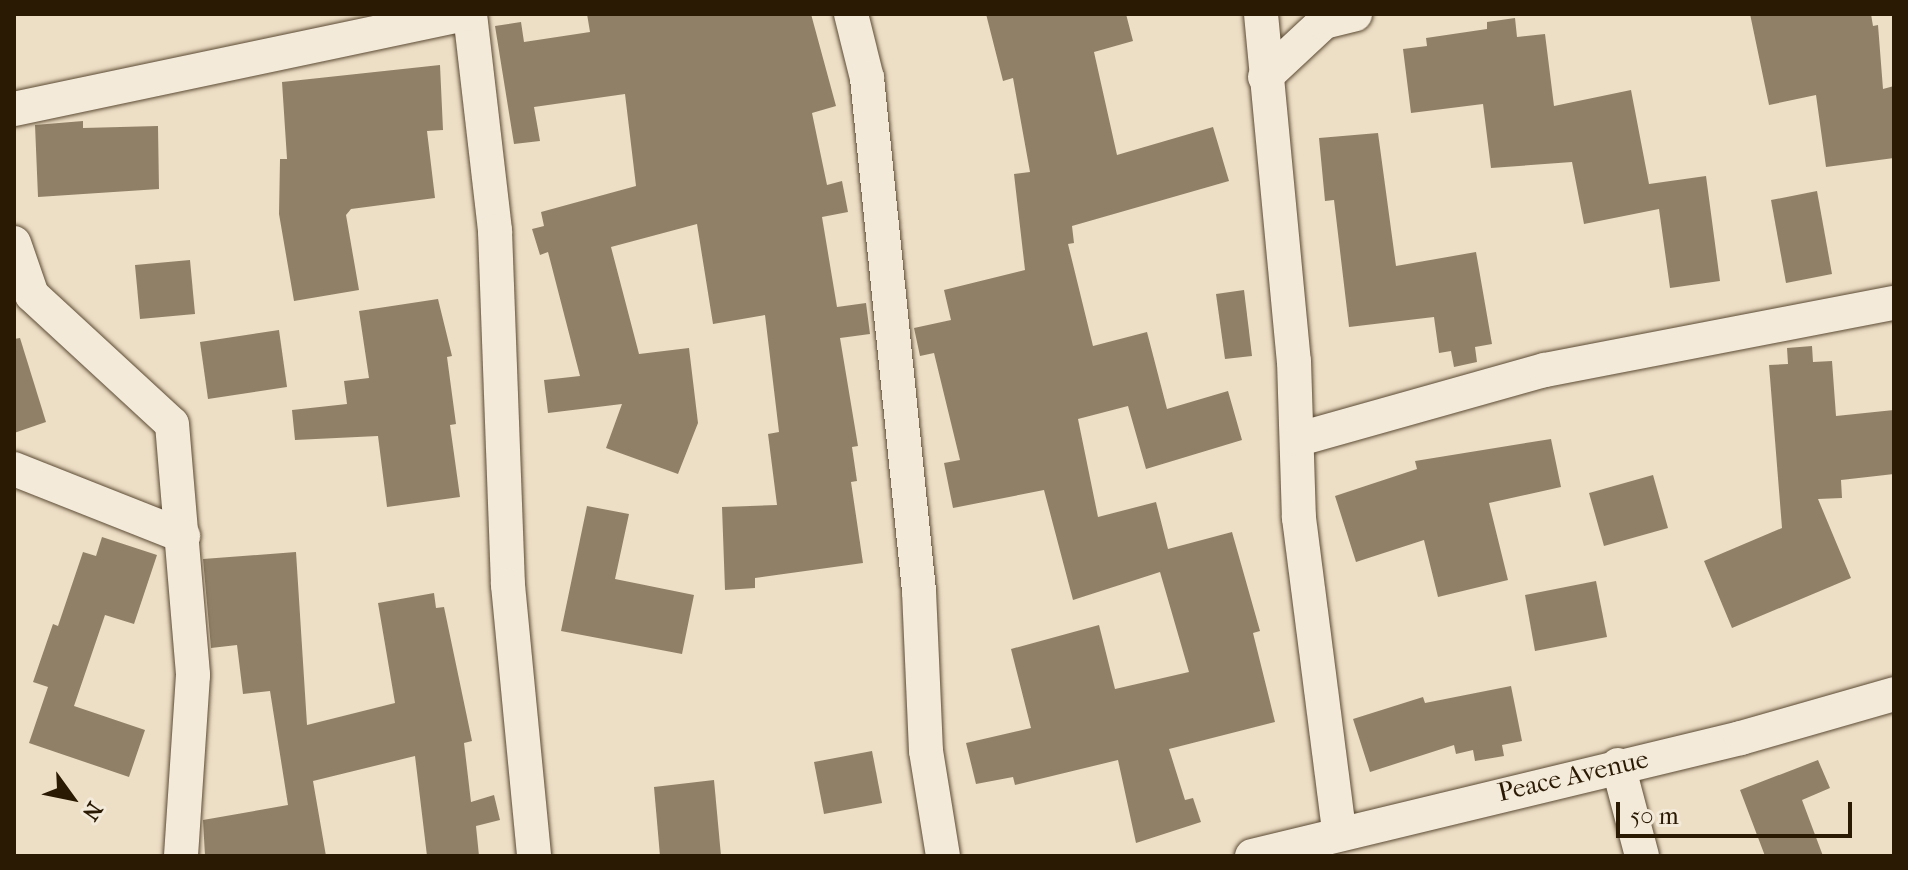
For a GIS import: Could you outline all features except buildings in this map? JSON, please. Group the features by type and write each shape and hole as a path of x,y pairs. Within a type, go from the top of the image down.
{"street":[{"path":"14,109 463,14"},
{"path":"470,14 495,231 508,585 534,856"},
{"path":"851,14 867,78 919,591 926,751 943,856"},
{"path":"1261,14 1299,439 1299,518 1339,830"},
{"path":"1265,77 1325,17"},
{"path":"14,243 32,295 172,424 193,675 181,856"},
{"path":"1299,439 1545,370 1894,303"},
{"path":"14,469 183,536"},
{"name":"Peace Avenue","path":"1252,856 1339,830 1741,738 1894,694"},
{"path":"1618,765 1642,856"}]}
